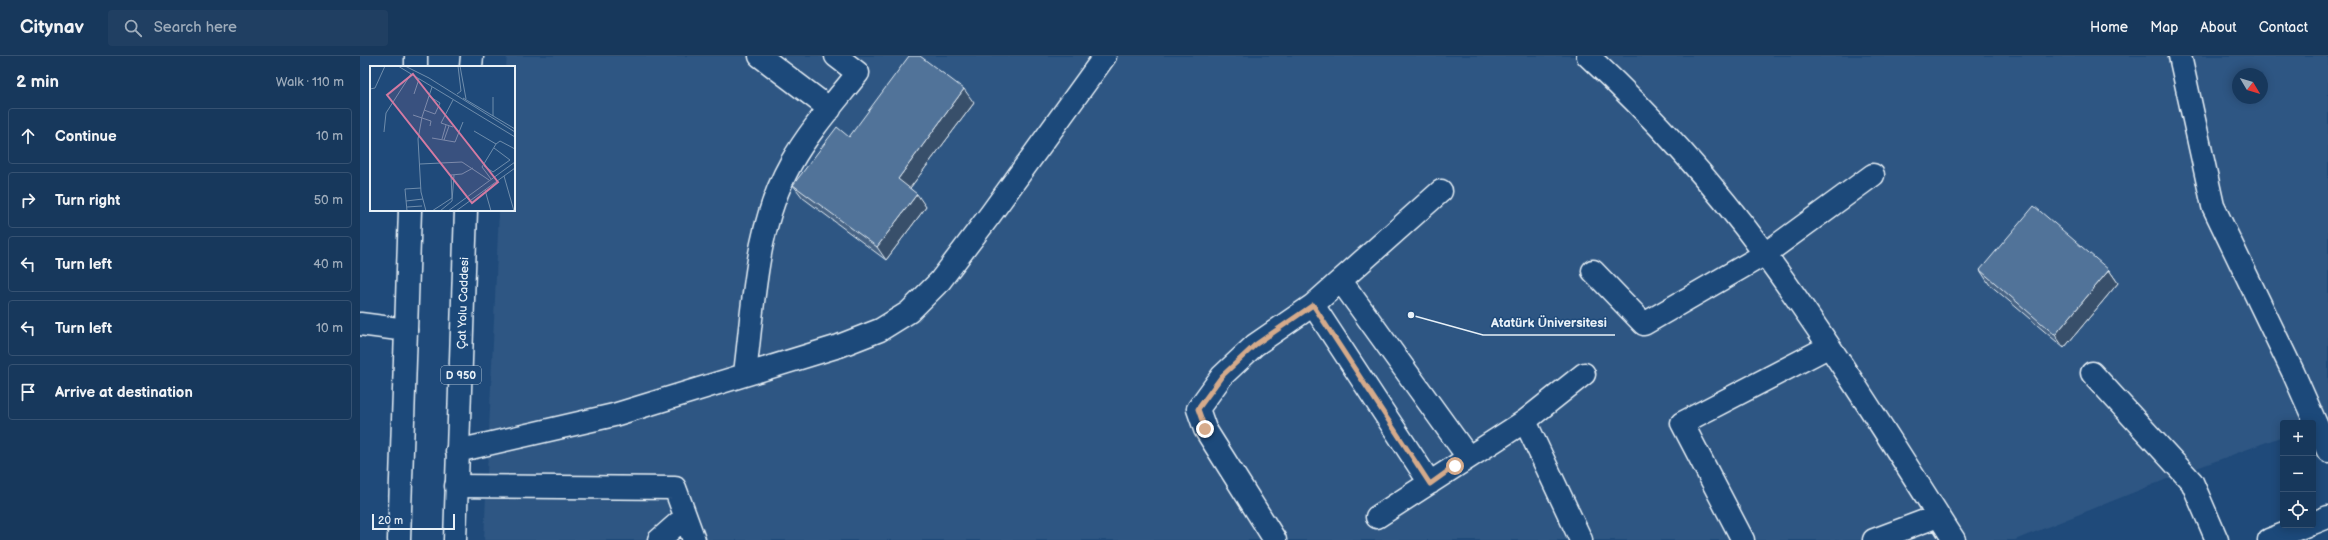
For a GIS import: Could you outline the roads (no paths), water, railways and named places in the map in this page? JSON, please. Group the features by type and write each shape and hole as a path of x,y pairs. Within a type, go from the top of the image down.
{"main road":[{"path":"760,56 830,109"},
{"path":"745,373 763,235 770,211 791,164 809,135 858,73 836,56"},
{"path":"457,451 614,415 745,373 839,346 880,330 909,312 940,281 990,215 1105,56"},
{"path":"1588,56 1669,137 1765,254 1828,347 1954,540"},
{"path":"2180,56 2213,206 2293,372 2328,452"},
{"path":"1593,271 1644,324 1765,254 1873,175"},
{"path":"1275,540 1205,429 1198,409 1222,376 1255,345 1313,305 1441,191"},
{"path":"399,540 410,211"},
{"name":"Çat Yolu Caddesi","path":"455,540 466,211"},
{"path":"1341,281 1468,457"},
{"path":"1313,305 1430,484"},
{"path":"360,324 406,330"},
{"path":"1743,540 1682,423 1828,347"},
{"path":"1377,517 1525,421 1584,374"},
{"path":"2092,374 2192,482 2217,540"},
{"path":"1525,421 1581,540"},
{"path":"456,486 674,488 694,540"},
{"path":"1874,540 1938,516"},
{"path":"659,540 685,517"},
{"path":"2316,522 2328,517"},
{"path":"2269,540 2299,528"}],"place":[{"name":"Atatürk Üniversitesi","path":"1411,315"}]}
